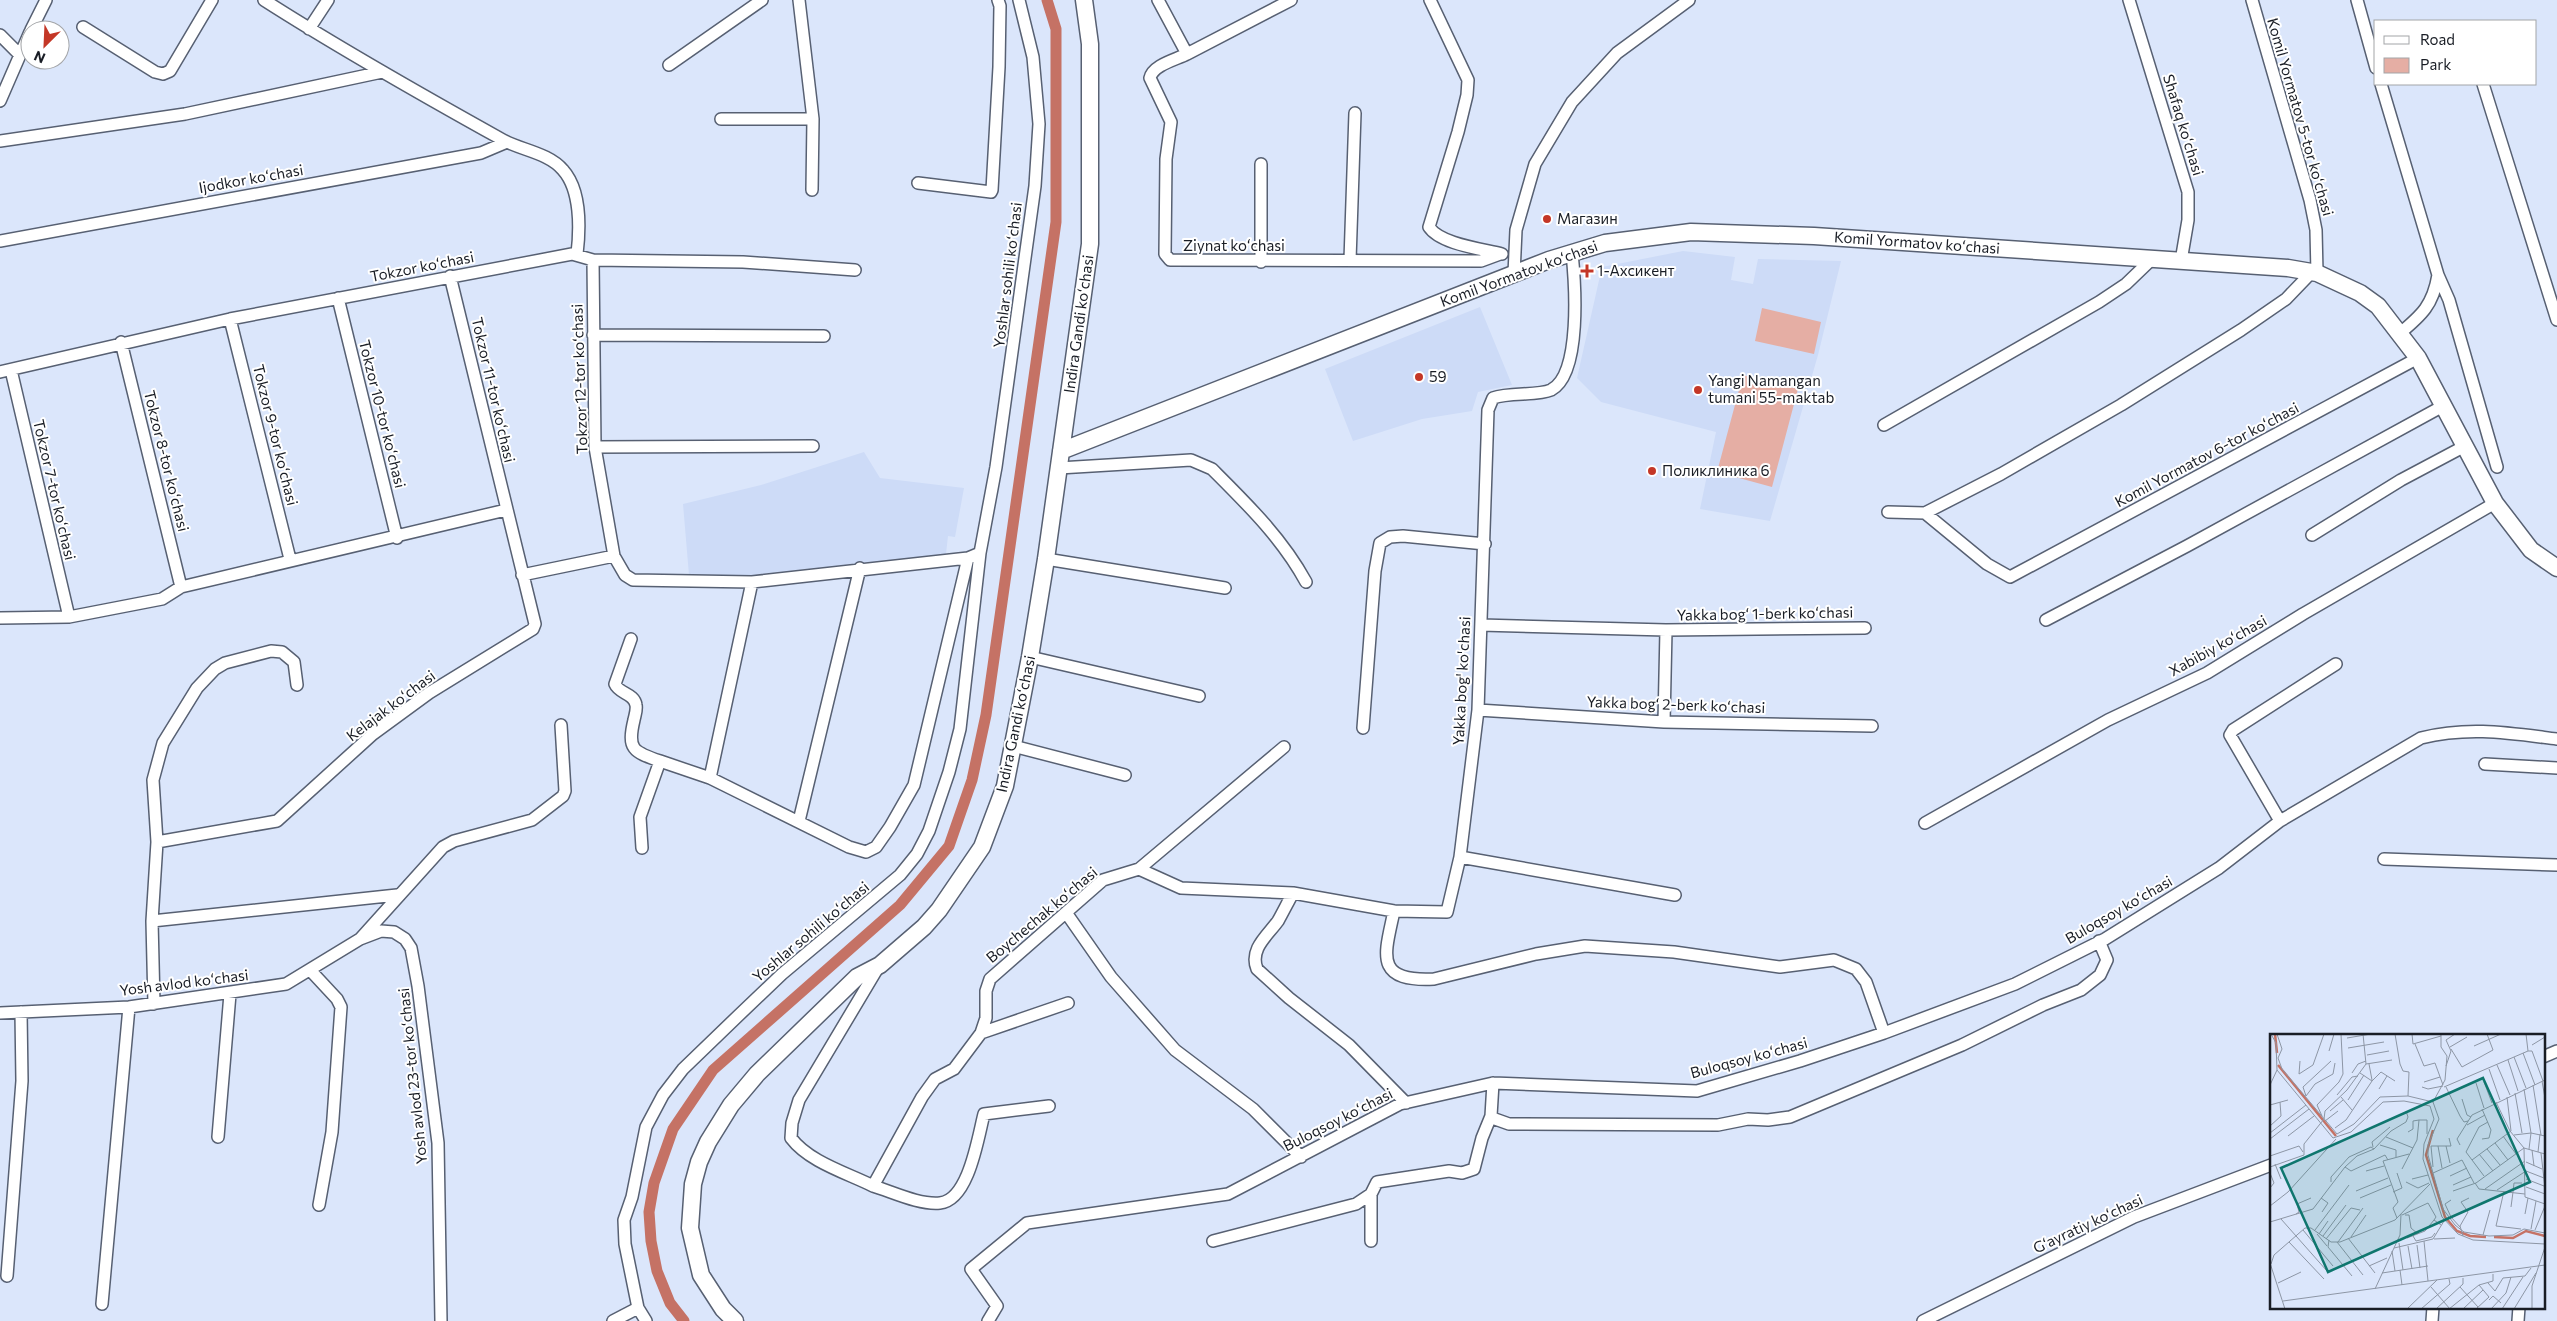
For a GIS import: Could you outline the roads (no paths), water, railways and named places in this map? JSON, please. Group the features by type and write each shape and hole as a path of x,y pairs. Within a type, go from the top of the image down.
{"street":[{"path":"36,20 46,0"},
{"path":"83,27 155,72 163,74 170,71 212,0"},
{"path":"264,0 382,72 507,142 536,153 562,168 570,179 578,224 577,254 593,260 743,262 855,270"},
{"path":"309,29 328,0"},
{"path":"669,65 762,0"},
{"path":"799,0 813,119 812,190"},
{"path":"918,184 991,192 992,190 999,67 1000,6 998,0"},
{"name":"Yoshlar sohili koʻchasi","path":"638,1308 625,1244 624,1220 632,1197 646,1127 663,1095 683,1069 782,974 900,876 917,854 929,831 949,772 960,729 980,553 996,467 1035,186 1038,114 1033,58 1020,0"},
{"name":"Indira Gandi koʻchasi","path":"735,1321 723,1309 701,1275 693,1245 691,1206 699,1162 719,1123 752,1079 857,977 880,965 924,927 939,910 968,871 982,847 1005,786 1014,746 1046,560 1090,244 1090,44 1084,0"},
{"path":"1158,0 1187,54"},
{"name":"Ziynat koʻchasi","path":"1291,0 1158,68 1152,73 1150,78 1171,122 1166,159 1165,254 1170,260 1261,262 1350,260 1481,261 1500,254"},
{"path":"1430,0 1468,80 1467,94 1458,132 1429,227 1434,234 1449,241 1500,254 1514,266"},
{"path":"1514,266 1516,230 1535,164 1572,102 1617,53 1689,0"},
{"name":"Shafaq koʻchasi","path":"2129,0 2188,192 2188,220 2181,261"},
{"name":"Komil Yormatov 5-tor koʻchasi","path":"2252,0 2310,200 2316,230 2314,273"},
{"path":"2357,0 2374,61"},
{"path":"0,35 19,54 0,102"},
{"path":"0,141 185,114 382,72"},
{"path":"2380,85 2438,275 2449,300 2497,467"},
{"path":"2483,85 2557,320"},
{"path":"1350,260 1355,114"},
{"path":"721,119 813,119"},
{"name":"Ijodkor koʻchasi","path":"0,242 481,153 507,142"},
{"path":"1261,164 1261,262"},
{"name":"Komil Yormatov koʻchasi","path":"1060,460 1514,266 1572,253 1605,243 1691,232 1814,236 2288,268 2314,273 2360,293 2378,306 2418,358 2495,503 2531,550 2557,568"},
{"name":"Yakka bog' ko'chasi","path":"1139,869 1181,888 1293,893 1394,911 1447,912 1460,857 1478,710 1488,410 1493,398 1550,390 1563,377 1568,366 1576,310 1572,253"},
{"name":"Tokzor koʻchasi","path":"5,371 121,342 230,319 450,276 577,254"},
{"path":"1884,425 2092,306 2126,284 2152,259"},
{"name":"Tokzor 12-tor koʻchasi","path":"593,260 595,447 614,556"},
{"path":"1888,512 1925,513 2001,474 2121,405 2286,300 2314,273"},
{"path":"2399,334 2433,300 2438,275"},
{"name":"Tokzor 11-tor koʻchasi","path":"450,276 506,510"},
{"name":"Tokzor 10-tor koʻchasi","path":"338,298 397,538"},
{"name":"Tokzor 9-tor koʻchasi","path":"230,319 290,559"},
{"path":"593,335 824,336"},
{"name":"Tokzor 8-tor koʻchasi","path":"121,342 181,587"},
{"name":"Komil Yormatov 6-tor koʻchasi","path":"1925,513 1987,564 2010,577 2418,358"},
{"name":"Tokzor 7-tor koʻchasi","path":"5,371 69,616"},
{"path":"2046,620 2187,546 2443,406"},
{"path":"595,447 813,446"},
{"path":"2312,535 2401,480 2465,446"},
{"path":"1060,460 1192,460 1203,464 1212,469 1257,513 1293,558 1306,582"},
{"name":"Xabibiy koʻchasi","path":"1926,823 2108,720 2207,673 2303,614 2495,503"},
{"path":"0,618 69,616 162,600 181,587 290,559 397,538 506,510"},
{"name":"Kelajak koʻchasi","path":"157,842 280,820 373,734 429,693 533,629 535,624 506,510"},
{"path":"1363,728 1370,662 1375,571 1380,543 1390,537 1403,536 1485,544"},
{"path":"522,575 614,556 625,575 633,580 752,582 860,568 968,558 980,553"},
{"path":"631,640 615,684 617,690 633,699 636,704 630,738 632,745 640,754 710,778 849,848 866,852 876,847 914,785 968,558"},
{"path":"1046,560 1225,588"},
{"path":"799,822 860,568"},
{"path":"710,778 752,582"},
{"name":"Yakka bogʻ 1-berk koʻchasi","path":"1481,625 1666,630 1865,628"},
{"name":"Yakka bogʻ 1-berk koʻchasi","path":"1664,722 1666,630"},
{"path":"154,1004 152,921 157,842 153,780 158,760 170,732 206,676 225,663 271,651 282,652 294,662 297,685"},
{"path":"1030,657 1199,696"},
{"path":"2280,821 2230,735 2233,730 2336,664"},
{"name":"Yakka bogʻ 2-berk koʻchasi","path":"1478,710 1664,722 1872,726"},
{"path":"360,940 397,895 443,847 454,840 532,820 563,796 565,791 560,725"},
{"name":"Buloqsoy koʻchasi","path":"988,1321 997,1306 972,1269 1027,1223 1228,1194 1406,1103 1493,1083 1697,1091 1800,1061 1884,1033 2015,984 2100,942 2218,868 2280,821 2421,738 2445,732 2483,730 2557,739"},
{"path":"1014,746 1125,775"},
{"name":"Boychechak koʻchasi","path":"873,1186 922,1097 935,1079 954,1069 981,1033 986,1018 986,990 990,979 1067,914 1103,880 1139,869 1284,747"},
{"path":"642,848 640,817 660,761"},
{"path":"2485,764 2557,768"},
{"path":"1460,857 1675,895"},
{"path":"2384,859 2557,864"},
{"path":"1293,893 1278,921 1256,950 1255,964 1257,969 1289,998 1349,1045 1406,1103"},
{"path":"152,921 397,895"},
{"path":"1394,911 1385,954 1387,963 1404,976 1419,980 1434,979 1536,954 1584,946 1674,952 1780,967 1834,960 1856,969 1866,982 1884,1033"},
{"path":"1067,914 1111,977 1175,1050 1254,1108 1300,1157"},
{"name":"Yosh avlod 23-tor koʻchasi","path":"360,940 381,932 394,932 405,939 410,948 425,1029 438,1143 441,1321"},
{"name":"Yosh avlod koʻchasi","path":"0,1014 129,1007 230,994 286,984 360,940"},
{"path":"1492,1116 1509,1124 1718,1126 1748,1119 1768,1120 1790,1117 1962,1045 2043,1005 2080,990 2100,976 2107,960 2100,942"},
{"path":"880,965 799,1100 792,1124 791,1138 798,1147 826,1164 873,1186 924,1201 942,1203 957,1196 965,1182 984,1114 1050,1106"},
{"path":"310,970 337,999 341,1007 332,1132 319,1204"},
{"path":"218,1137 230,994"},
{"path":"981,1033 1068,1003"},
{"path":"102,1304 129,1007"},
{"path":"7,1276 22,1081 21,1012"},
{"path":"2544,1057 2557,1051"},
{"path":"1371,1241 1371,1194 1377,1182 1449,1171 1462,1173 1474,1169 1482,1138 1492,1116 1493,1083"},
{"name":"Gʻayratiy koʻchasi","path":"1923,1321 2134,1217 2270,1165"},
{"path":"1213,1241 1343,1209 1356,1204 1371,1194"},
{"path":"612,1321 638,1308 646,1321"},
{"path":"2432,1321 2433,1308"},
{"path":"2518,1321 2519,1308"}],"waterway":[{"path":"684,1321 670,1303 657,1271 651,1241 649,1212 654,1183 673,1129 713,1070 900,905 949,846 972,780 986,715 1056,222 1056,29 1047,0"}],"place":[{"name":"Магазин","path":"1547,219"},
{"name":"1-Ахсикент","path":"1587,271"},
{"name":"59","path":"1419,377"},
{"name":"Yangi Namangan tumani 55-maktab","path":"1698,390"},
{"name":"Поликлиника 6","path":"1652,471"}]}
